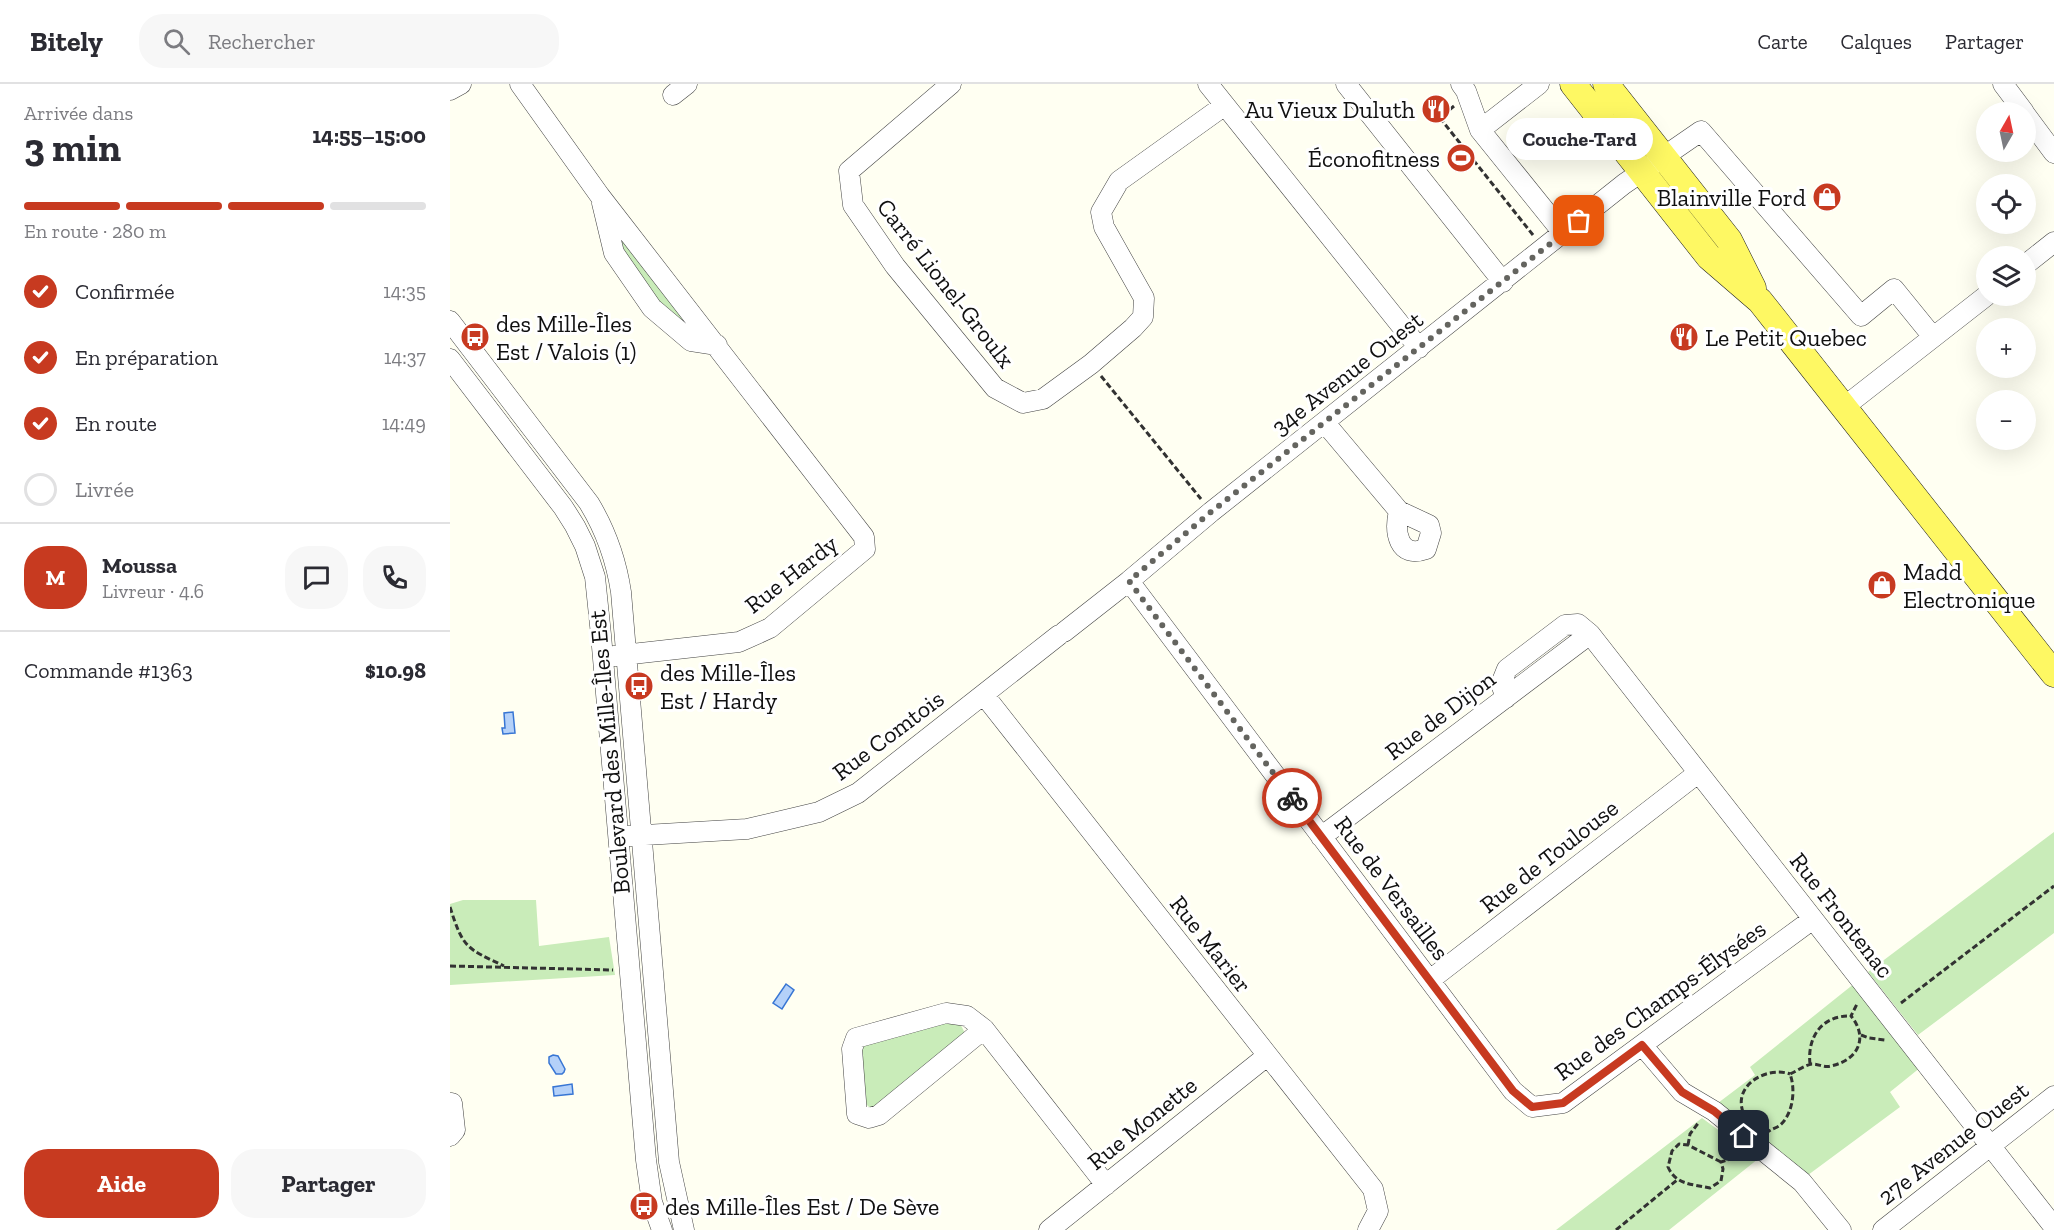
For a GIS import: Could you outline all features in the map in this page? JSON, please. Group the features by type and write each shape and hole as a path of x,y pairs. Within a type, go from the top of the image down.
{"main road":[{"path":"1573,84 1709,256 1760,301 2054,674"},
{"path":"1606,84 1729,240 1760,301"}],"street":[{"path":"450,90 461,84"},
{"name":"Rue Hardy","path":"520,84 600,196 864,537 865,549 770,628 739,642 603,657"},
{"name":"Carré Lionel-Groulx","path":"951,84 849,171 853,204 895,266 995,388 1023,403 1043,399 1091,363 1143,317 1144,298 1104,226 1101,212 1119,182 1225,105"},
{"path":"1208,84 1419,348"},
{"path":"1346,84 1503,282"},
{"path":"1480,130 1539,84"},
{"path":"2003,84 2016,102"},
{"path":"1457,91 1466,91 1480,130 1563,233"},
{"path":"2036,129 2054,153"},
{"name":"34e Avenue Ouest","path":"1062,634 1211,512 1563,233 1641,172 1678,149 1701,130 1861,316 1894,289 1934,337"},
{"name":"Rue Hardy","path":"600,196 614,253 652,308 691,341 717,345"},
{"path":"2036,256 2054,242"},
{"path":"1844,407 1976,304"},
{"name":"Boulevard des Mille-Îles Est","path":"451,323 569,476 601,523 610,545 619,579 669,1162 682,1229"},
{"name":"Boulevard des Mille-Îles Est","path":"450,358 563,507 581,536 595,577 646,1160 652,1202 662,1230"},
{"path":"1325,423 1400,511"},
{"name":"Rue de Versailles","path":"1129,581 1513,1091 1532,1107"},
{"name":"Rue Comtois","path":"618,837 747,828 819,812 858,793 1062,634"},
{"name":"Rue de Dijon","path":"1322,837 1590,634"},
{"name":"Rue Frontenac","path":"1590,634 2054,1227"},
{"name":"Rue Marier","path":"984,695 1372,1189 1378,1211 1368,1230"},
{"name":"Rue de Toulouse","path":"1430,980 1698,773"},
{"name":"Rue des Champs-Élysées","path":"1532,1107 1563,1103 1813,919"},
{"path":"984,1029 879,1115 868,1118 857,1114 852,1049 856,1038 946,1013 967,1016 984,1029 1106,1185"},
{"path":"1642,1045 1682,1092 1714,1111 1802,1182 1841,1230"},
{"name":"Rue Monette","path":"1049,1230 1267,1056"},
{"name":"27e Avenue Ouest","path":"1883,1230 2054,1096"},
{"path":"450,1102 455,1130 450,1136"}],"path":[{"path":"1457,91 1454,107 1440,119 1538,241"},
{"path":"1442,108 1450,110"},
{"path":"1091,363 1211,512"},
{"path":"1900,1004 2054,886"},
{"path":"450,907 458,934 466,945 474,952 506,967"},
{"path":"450,966 620,970"},
{"path":"1851,1016 1862,992 1870,992"},
{"path":"1810,1064 1810,1046 1820,1027 1828,1020 1851,1016"},
{"path":"1743,1113 1740,1104 1747,1086 1755,1078 1768,1072 1781,1071 1790,1074 1810,1064 1829,1067 1846,1061 1859,1047 1861,1035 1851,1016"},
{"path":"1721,1162 1723,1169 1721,1181 1710,1188 1677,1180 1668,1167 1672,1151 1679,1144 1688,1145 1721,1162 1759,1149 1768,1131 1779,1125 1789,1115 1793,1083 1790,1074"},
{"path":"1616,1230 1677,1180"}],"green space":[{"path":"607,211 705,338 655,306 618,253"},
{"path":"2054,832 2054,933 1918,1035 1868,972"},
{"path":"463,900 536,900 539,946 609,937 615,975 450,985 450,904"},
{"path":"1855,983 1921,1067 1890,1092 1900,1107 1808,1175 1714,1106 1755,1075 1750,1067"},
{"path":"947,1019 959,1023 965,1034 878,1108 869,1107 863,1101 859,1053 865,1042"},
{"path":"1702,1118 1758,1159 1669,1230 1556,1230"}],"water":[{"path":"513,712 515,733 503,734 504,713"},
{"path":"786,984 794,990 782,1009 773,1003"},
{"path":"558,1056 565,1069 562,1074 556,1074 549,1063 549,1057"},
{"path":"572,1084 573,1094 554,1096 553,1087"}],"way so far":[{"path":"1292,798 1129,581 1211,512 1579,221"}],"place":[{"name":"Au Vieux Duluth","path":"1436,109"},
{"name":"Éconofitness","path":"1461,158"},
{"name":"Blainville Ford","path":"1827,197"},
{"name":"Couche-Tard","path":"1579,221"},
{"name":"des Mille-Îles Est / Valois (1)","path":"475,337"},
{"name":"Le Petit Quebec","path":"1684,337"},
{"name":"Madd Electronique","path":"1882,585"},
{"name":"des Mille-Îles Est / Hardy","path":"639,686"},
{"name":"des Mille-Îles Est / De Sève","path":"644,1206"}],"route":[{"path":"1292,798 1513,1091 1532,1107 1563,1103 1642,1045 1682,1092 1714,1111 1744,1136"}]}
